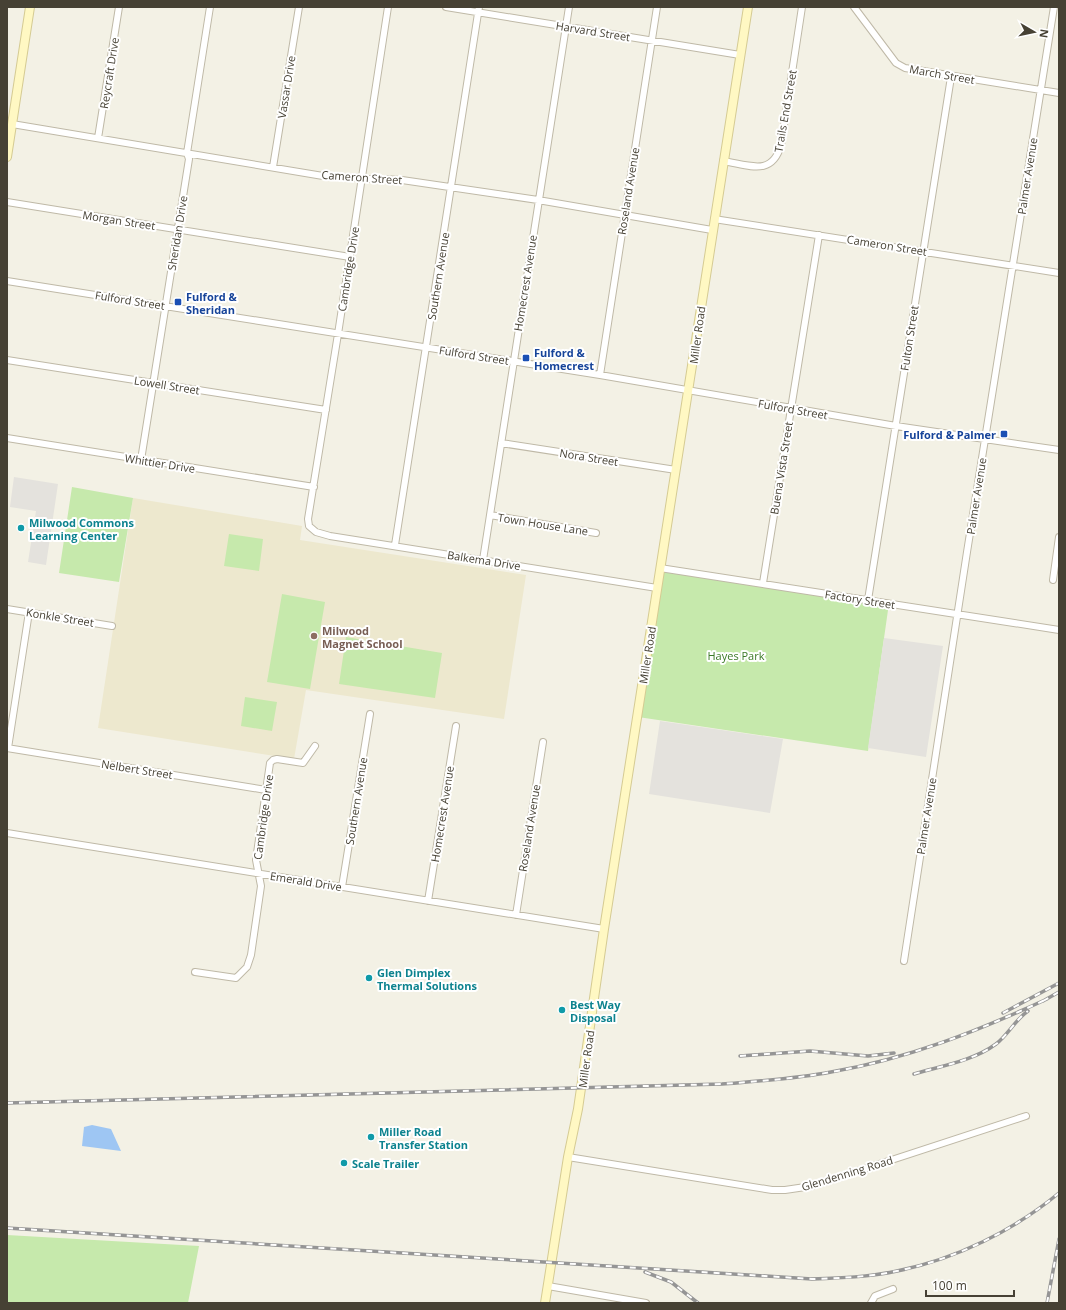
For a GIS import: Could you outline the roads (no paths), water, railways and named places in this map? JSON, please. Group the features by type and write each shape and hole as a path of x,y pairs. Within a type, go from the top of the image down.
{"street":[{"path":"7,157 30,7"},
{"name":"Reycraft Drive","path":"98,138 120,7"},
{"name":"Sheridan Drive","path":"142,460 189,159 187,153 210,7"},
{"name":"Vassar Drive","path":"273,167 299,7"},
{"name":"Cambridge Drive","path":"311,530 308,519 388,7"},
{"name":"Harvard Street","path":"446,7 479,10 740,55"},
{"name":"Homecrest Avenue","path":"483,560 569,7"},
{"name":"Roseland Avenue","path":"600,375 657,7"},
{"name":"Miller Road","path":"545,1303 568,1157 578,1109 604,929 748,7"},
{"name":"Trails End Street","path":"723,161 760,166 769,165 777,158 781,145 802,7"},
{"name":"March Street","path":"854,7 896,63 905,68 951,77 1059,93"},
{"name":"Palmer Avenue","path":"904,961 1054,7"},
{"name":"Southern Avenue","path":"395,545 479,10"},
{"name":"Fulton Street","path":"868,600 951,77"},
{"name":"Cameron Street","path":"12,124 323,176 402,180 538,200 712,230"},
{"name":"Morgan Street","path":"7,202 350,257"},
{"name":"Cameron Street","path":"714,219 1059,273"},
{"name":"Buena Vista Street","path":"763,583 819,235"},
{"name":"Fulford Street","path":"7,281 600,375 896,426 1059,450"},
{"name":"Lowell Street","path":"7,360 326,410"},
{"name":"Whittier Drive","path":"7,438 314,487"},
{"name":"Nora Street","path":"501,443 676,470"},
{"name":"Town House Lane","path":"490,515 596,533"},
{"name":"Balkema Drive","path":"311,530 330,536 395,545 657,588"},
{"path":"1053,580 1059,537"},
{"name":"Factory Street","path":"660,568 1059,630"},
{"name":"Konkle Street","path":"7,609 112,626"},
{"path":"7,748 29,612"},
{"name":"Southern Avenue","path":"342,887 370,714"},
{"name":"Homecrest Avenue","path":"428,901 456,726"},
{"name":"Roseland Avenue","path":"516,915 543,742"},
{"name":"Cambridge Drive","path":"195,972 232,978 238,976 244,971 250,962 261,886 256,860 266,790 272,761 277,759 303,763 315,746"},
{"name":"Nelbert Street","path":"7,748 266,790"},
{"name":"Emerald Drive","path":"7,833 604,929"},
{"name":"Glendenning Road","path":"568,1157 701,1180 785,1190 812,1186 1026,1116"},
{"path":"548,1286 646,1303"},
{"path":"871,1303 875,1296 893,1289"}],"water":[{"path":"92,1125 111,1129 121,1151 82,1146 84,1127"}],"railway":[{"path":"1003,1013 1059,983"},
{"path":"1043,1001 1059,992"},
{"path":"7,1103 722,1084 777,1080 859,1066 915,1052 968,1033 1047,999"},
{"path":"914,1074 967,1059 987,1050 996,1044 1028,1011"},
{"path":"740,1056 810,1051 868,1056 894,1053"},
{"path":"7,1228 812,1279 876,1275 919,1266 941,1259 983,1242 1023,1220 1059,1193"},
{"path":"1047,1303 1059,1239"},
{"path":"645,1272 671,1282 698,1303"}],"place":[{"name":"Fulford & Sheridan","path":"178,302"},
{"name":"Fulford & Homecrest","path":"526,358"},
{"name":"Fulford & Palmer","path":"1004,434"},
{"name":"Milwood Commons Learning Center","path":"21,528"},
{"name":"Milwood Magnet School","path":"314,636"},
{"name":"Glen Dimplex Thermal Solutions","path":"369,978"},
{"name":"Best Way Disposal","path":"562,1010"},
{"name":"Miller Road Transfer Station","path":"371,1137"},
{"name":"Scale Trailer","path":"344,1163"}],"park label":[{"name":"Hayes Park","path":"736,655"}]}
